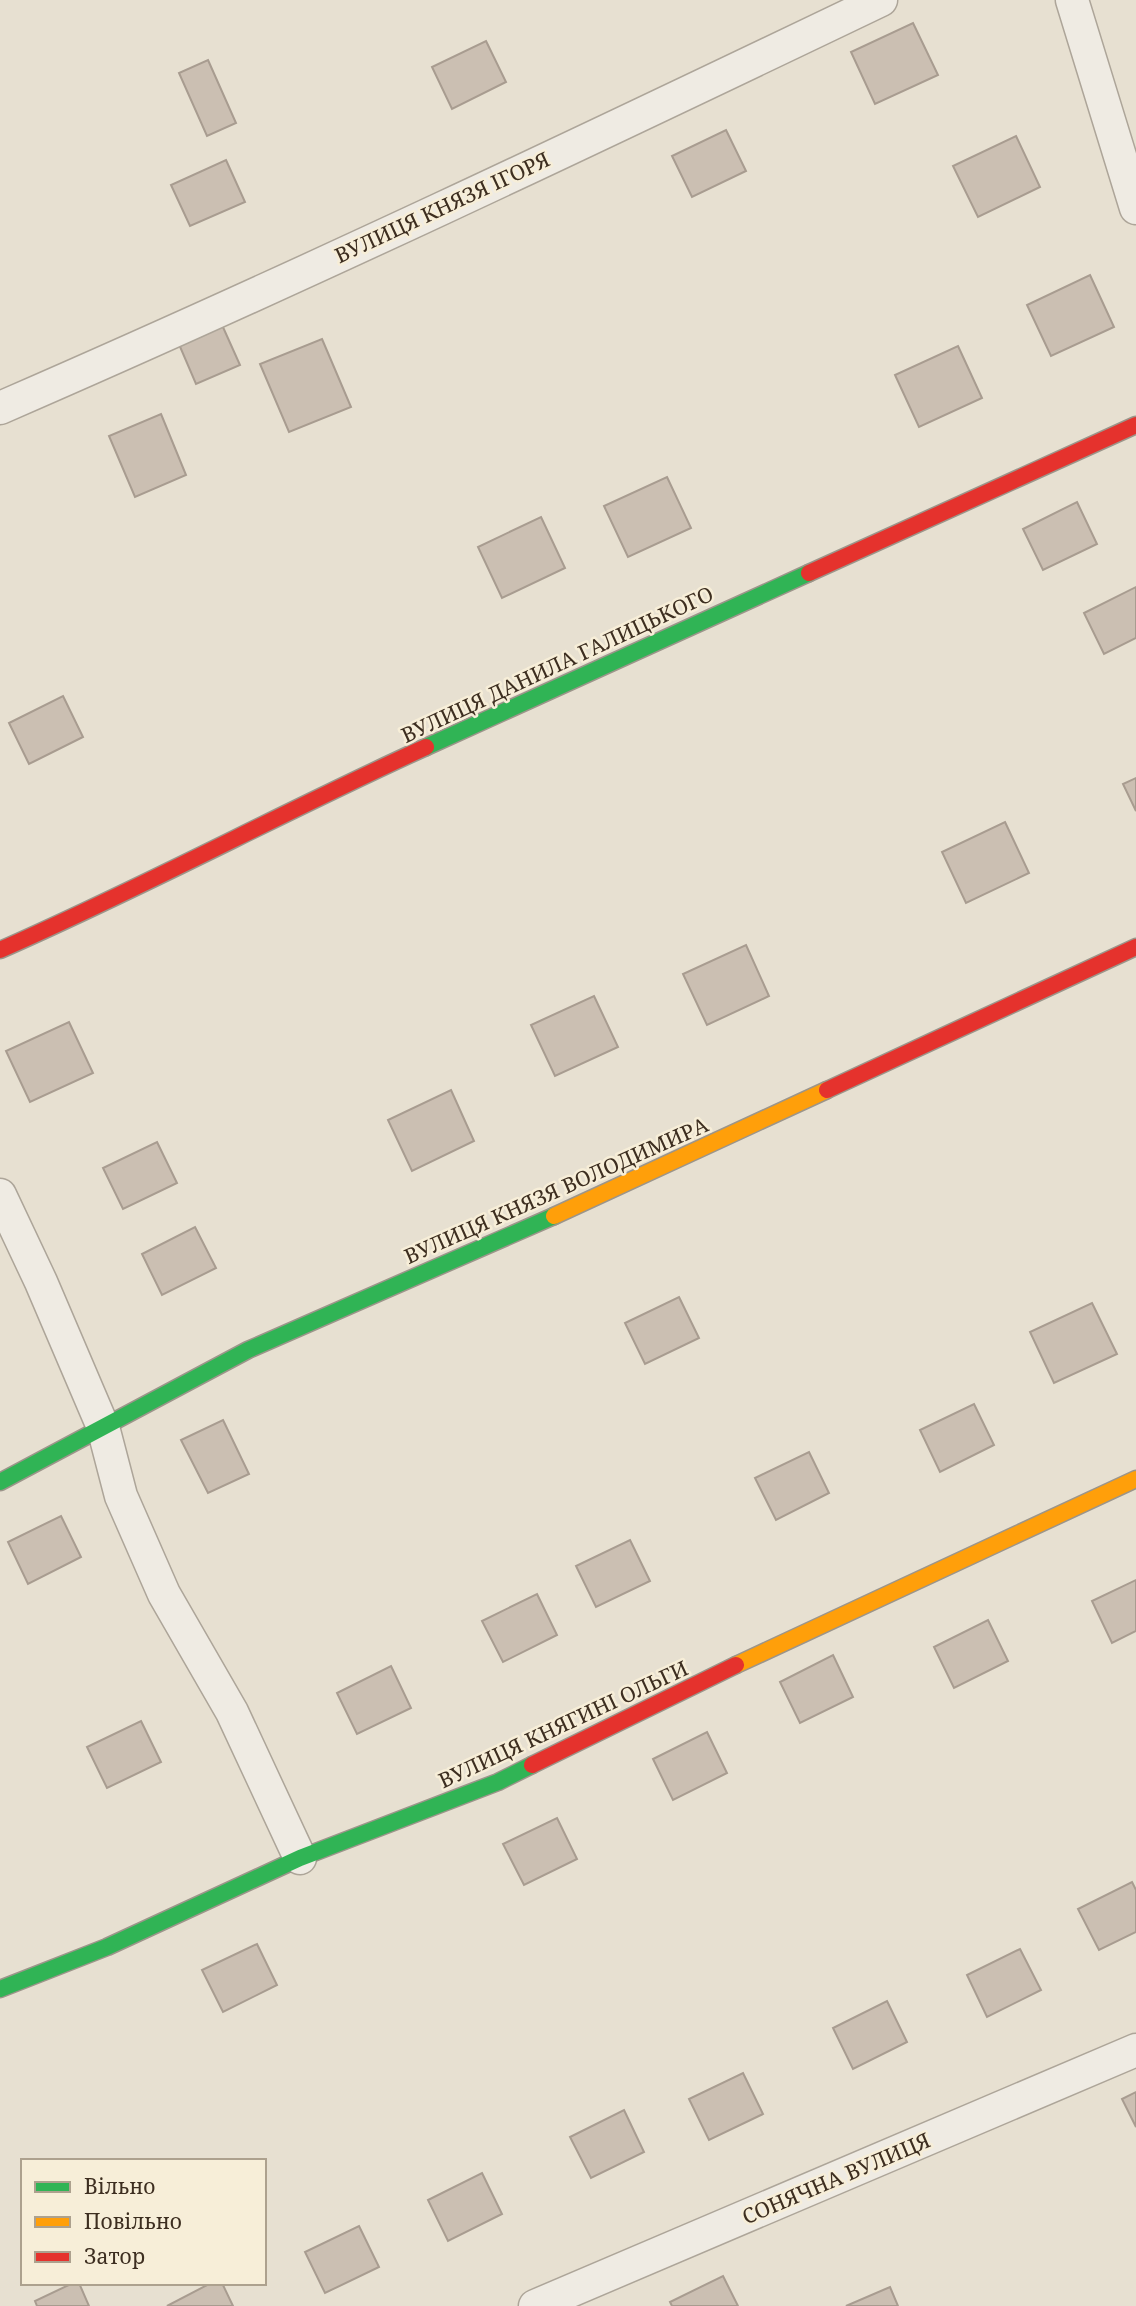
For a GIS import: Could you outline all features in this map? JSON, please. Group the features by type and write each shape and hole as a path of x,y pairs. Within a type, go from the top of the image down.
{"street":[{"name":"ВУЛИЦЯ КНЯЗЯ ІГОРЯ","path":"0,408 137,349 881,0"},
{"path":"1073,0 1136,208"},
{"name":"ВУЛИЦЯ ДАНИЛА ГАЛИЦЬКОГО","path":"0,950 76,917 338,787 1136,425"},
{"name":"ВУЛИЦЯ КНЯЗЯ ВОЛОДИМИРА","path":"0,1482 248,1350 513,1234 1136,947"},
{"path":"0,1195 41,1282 103,1427 121,1496 164,1594 232,1712 300,1858"},
{"name":"ВУЛИЦЯ КНЯГИНІ ОЛЬГИ","path":"0,1989 107,1947 300,1858 498,1782 760,1654 1136,1479"},
{"name":"СОНЯЧНА ВУЛИЦЯ","path":"535,2306 1136,2050"}],"building":[{"path":"913,23 938,75 875,104 851,52"},
{"path":"486,41 506,82 452,109 432,67"},
{"path":"208,60 236,123 207,136 179,73"},
{"path":"726,130 746,171 692,197 672,156"},
{"path":"1016,136 1040,187 978,217 953,166"},
{"path":"226,160 245,202 190,226 171,185"},
{"path":"1090,275 1114,327 1051,356 1027,305"},
{"path":"218,316 240,365 196,384 175,335"},
{"path":"322,339 351,407 289,432 260,364"},
{"path":"958,346 982,398 919,427 895,375"},
{"path":"161,414 186,475 135,497 109,436"},
{"path":"667,477 691,528 628,557 604,506"},
{"path":"1077,502 1097,544 1043,570 1023,529"},
{"path":"541,517 565,568 502,598 478,547"},
{"path":"1136,587 1136,638 1104,654 1084,613"},
{"path":"63,696 83,737 29,764 9,723"},
{"path":"1136,778 1136,811 1123,784"},
{"path":"1005,822 1029,873 966,903 942,852"},
{"path":"746,945 769,996 707,1025 683,974"},
{"path":"594,996 618,1047 555,1076 531,1025"},
{"path":"69,1022 93,1073 30,1102 6,1051"},
{"path":"451,1090 474,1141 412,1171 388,1120"},
{"path":"157,1142 177,1183 123,1209 103,1168"},
{"path":"195,1227 216,1268 162,1295 142,1254"},
{"path":"679,1297 699,1338 645,1364 625,1323"},
{"path":"1092,1303 1117,1354 1054,1383 1030,1332"},
{"path":"974,1404 994,1445 940,1472 920,1430"},
{"path":"223,1420 249,1474 208,1493 181,1440"},
{"path":"809,1452 829,1493 776,1520 755,1478"},
{"path":"61,1516 81,1557 28,1584 8,1542"},
{"path":"630,1540 650,1581 596,1607 576,1566"},
{"path":"1136,1580 1136,1631 1112,1643 1092,1601"},
{"path":"537,1594 557,1635 503,1662 482,1621"},
{"path":"988,1620 1008,1661 954,1688 934,1647"},
{"path":"833,1655 853,1697 800,1723 780,1682"},
{"path":"391,1666 411,1708 357,1734 337,1693"},
{"path":"141,1721 161,1762 107,1788 87,1747"},
{"path":"707,1732 727,1773 673,1800 653,1759"},
{"path":"557,1818 577,1859 524,1885 503,1844"},
{"path":"1132,1882 1136,1890 1136,1932 1099,1950 1078,1909"},
{"path":"257,1944 277,1985 223,2012 202,1970"},
{"path":"1020,1949 1041,1990 987,2017 967,1975"},
{"path":"887,2001 907,2042 853,2069 833,2028"},
{"path":"743,2073 763,2114 709,2140 689,2099"},
{"path":"1136,2092 1136,2127 1122,2099"},
{"path":"624,2110 644,2152 591,2178 570,2137"},
{"path":"482,2173 502,2214 448,2241 428,2200"},
{"path":"359,2226 379,2267 325,2293 305,2252"},
{"path":"723,2276 738,2306 672,2306 670,2302"},
{"path":"69,2285 80,2285 89,2306 37,2306 35,2301"},
{"path":"207,2285 223,2285 233,2306 167,2306"},
{"path":"890,2287 898,2306 846,2306"}],"traffic: fast":[{"path":"426,747 809,573"},
{"path":"0,1482 248,1350 554,1216"},
{"path":"0,1989 107,1947 300,1858 498,1782 532,1765"}],"traffic: slow":[{"path":"554,1216 827,1090"},
{"path":"736,1665 1136,1479"}],"traffic: jam":[{"path":"809,573 1136,425"},
{"path":"0,950 426,747"},
{"path":"827,1090 1136,947"},
{"path":"532,1765 736,1665"}]}
